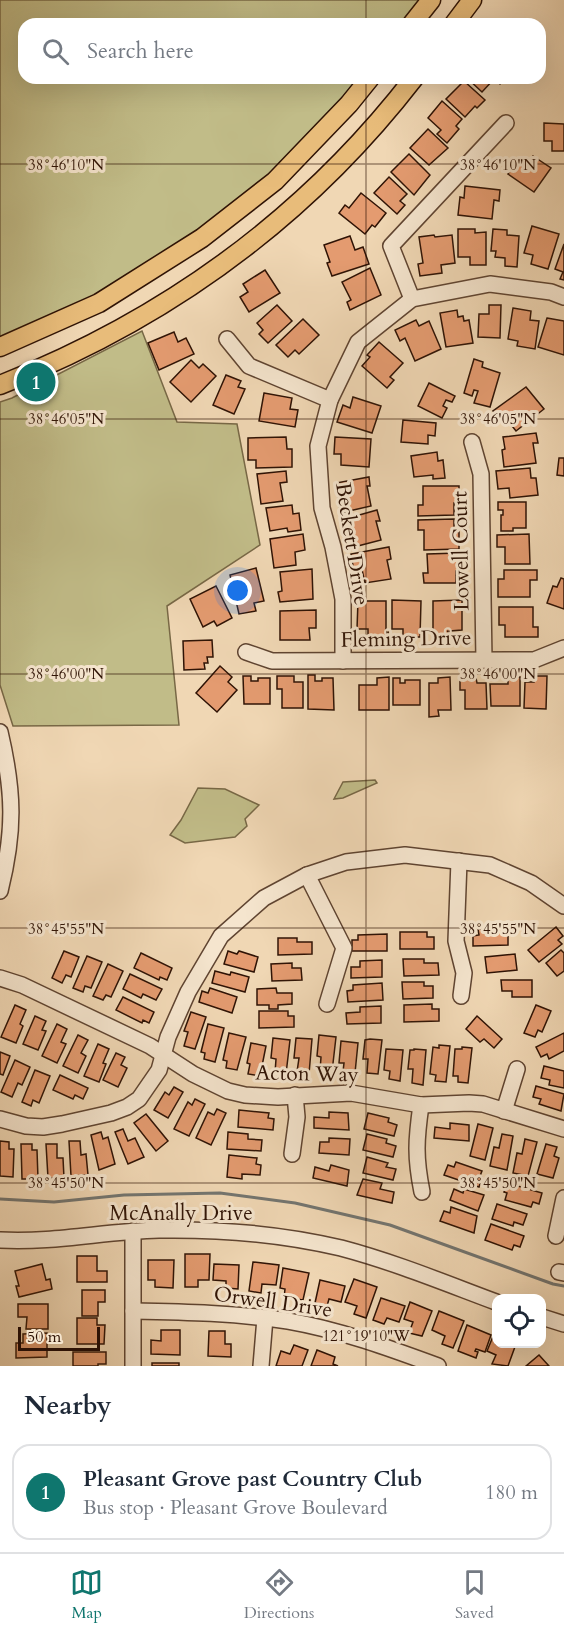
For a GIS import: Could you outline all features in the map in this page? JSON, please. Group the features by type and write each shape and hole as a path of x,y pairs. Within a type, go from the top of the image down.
{"main road":[{"path":"417,18 431,0"},
{"path":"458,18 472,0"},
{"path":"0,347 99,303 202,238 276,181 350,104 365,84"},
{"path":"0,385 69,356 111,335 186,290 226,262 310,193 369,132 409,84"}],"street":[{"path":"412,299 391,246 506,123"},
{"name":"Beckett Drive","path":"343,661 343,599 333,547 322,508 318,446 330,400 358,342 412,299 490,284 551,292 564,297"},
{"path":"227,339 249,366 330,400"},
{"name":"Lowell Court","path":"472,442 482,474 484,660"},
{"name":"Fleming Drive","path":"246,652 272,661 534,660 564,648"},
{"path":"0,732 10,782 12,818 8,861 0,891"},
{"path":"0,1119 26,1126 43,1127 72,1122 127,1107 139,1099 159,1070 168,1037 188,992 221,936 264,898 307,875 346,862 405,855 459,861 490,865 531,883 564,906"},
{"path":"459,861 456,941 464,973 461,996"},
{"path":"307,875 344,948 327,1004"},
{"name":"Acton Way","path":"0,978 22,985 164,1054 193,1074 228,1091 262,1096 351,1093 421,1105 469,1102 564,1129"},
{"path":"504,1111 517,1069"},
{"path":"292,1154 297,1117 295,1095"},
{"path":"421,1105 416,1162 423,1192"},
{"path":"556,1236 564,1198"},
{"name":"McAnally Drive","path":"0,1240 45,1241 133,1231 210,1230 273,1236 340,1248 398,1265 492,1300"},
{"path":"133,1231 133,1366"},
{"name":"Orwell Drive","path":"133,1311 216,1313 266,1318 347,1335 438,1366"},
{"path":"261,1366 266,1318"},
{"path":"546,1318 564,1324"}],"shaded area":[{"path":"0,0 420,0 407,18 18,18 18,84 356,84 271,173 197,233 117,285 0,341"},
{"path":"142,331 177,422 237,424 260,545 167,606 179,725 13,726 0,685 0,402"},
{"path":"375,780 377,783 343,798 334,799 343,782"},
{"path":"198,788 225,789 259,805 245,819 247,826 235,837 185,843 170,835"}],"building":[{"path":"461,84 467,84 485,100 477,108 475,106 465,117 446,99"},
{"path":"473,84 489,84 482,92"},
{"path":"442,101 462,119 456,126 459,129 447,143 437,134 441,130 428,118"},
{"path":"544,123 564,124 564,151 552,151 552,141 544,141"},
{"path":"428,129 448,148 429,165 410,148"},
{"path":"409,154 430,175 414,195 391,172"},
{"path":"533,156 551,168 534,192 508,174 518,159 526,165"},
{"path":"389,177 407,194 400,201 405,205 397,214 374,193"},
{"path":"465,186 500,190 499,201 494,200 492,219 458,215 460,197 464,198"},
{"path":"361,193 386,213 375,227 372,225 365,234 339,213 345,205 349,208"},
{"path":"532,226 559,234 548,269 531,264 533,255 524,253"},
{"path":"458,229 475,229 475,233 486,232 486,265 470,265 470,257 458,257"},
{"path":"493,229 507,230 507,235 519,236 517,267 505,266 505,258 495,257 496,251 491,251"},
{"path":"434,235 435,237 452,235 455,263 441,265 442,273 420,276 418,264 423,263 419,237"},
{"path":"350,236 355,250 363,247 369,264 332,276 324,245"},
{"path":"564,244 564,280 560,279 563,272 555,269"},
{"path":"370,268 381,295 350,310 347,302 351,300 342,282"},
{"path":"265,270 280,293 249,312 240,297 248,292 243,284"},
{"path":"277,305 292,321 268,343 259,334 263,330 257,323"},
{"path":"489,305 501,305 500,338 478,337 479,314 489,314"},
{"path":"513,308 531,311 530,320 539,321 535,349 517,346 518,341 508,339"},
{"path":"457,310 458,317 463,316 464,321 469,320 473,343 446,347 440,313"},
{"path":"547,318 564,321 564,355 538,347"},
{"path":"303,319 319,335 299,354 295,350 288,357 276,345"},
{"path":"416,320 419,326 429,321 441,349 415,361 405,338 400,341 395,330"},
{"path":"174,332 178,342 186,338 194,354 159,370 148,343"},
{"path":"379,342 403,363 390,377 394,380 387,388 362,366 370,357 367,355"},
{"path":"474,359 483,362 482,367 500,373 490,407 474,403 478,391 474,390 472,396 464,393"},
{"path":"191,360 199,368 203,364 216,376 191,402 170,382"},
{"path":"226,375 241,381 238,387 245,389 234,414 213,405"},
{"path":"429,383 455,396 452,402 446,400 443,406 447,408 442,418 418,406"},
{"path":"526,387 544,409 516,431 509,422 504,425 493,411"},
{"path":"264,393 292,398 290,409 298,410 295,427 259,421"},
{"path":"353,397 381,406 372,433 337,422 343,405 350,408"},
{"path":"403,420 436,423 435,436 428,435 428,444 401,442"},
{"path":"536,433 538,443 533,443 536,463 504,467 503,437"},
{"path":"286,437 287,449 292,449 292,467 256,468 256,460 248,460 248,438"},
{"path":"335,437 371,439 369,467 341,465 341,454 334,454"},
{"path":"437,452 438,461 443,460 445,478 433,479 433,475 414,477 411,456"},
{"path":"559,458 564,458 564,476 557,475"},
{"path":"530,468 531,478 536,478 538,495 510,498 509,488 498,489 496,471"},
{"path":"286,471 287,482 280,483 283,501 261,504 257,474"},
{"path":"369,477 370,486 367,486 371,506 340,513 336,483"},
{"path":"423,486 459,486 459,503 454,503 454,515 418,516 418,505 423,505"},
{"path":"498,502 526,502 526,528 501,531 503,510 498,510"},
{"path":"292,505 293,514 299,513 301,530 288,532 287,528 270,531 266,508"},
{"path":"377,510 380,521 376,521 381,540 350,548 345,519"},
{"path":"454,519 454,532 459,532 459,549 424,550 424,530 418,530 418,520"},
{"path":"303,534 305,550 295,552 296,565 274,568 270,539"},
{"path":"529,534 530,564 505,564 505,547 497,547 497,535"},
{"path":"389,547 391,559 387,560 391,579 365,583 362,570 354,572 351,554"},
{"path":"459,553 456,583 424,583 423,573 428,573 427,554"},
{"path":"256,568 264,601 254,603 256,611 239,614 230,575"},
{"path":"312,569 313,599 280,602 278,592 282,591 280,572"},
{"path":"504,570 537,570 537,580 530,580 530,597 498,597 498,579 504,579"},
{"path":"561,578 564,579 564,609 547,603 553,586 557,587"},
{"path":"216,586 232,618 217,626 214,621 203,627 190,599"},
{"path":"392,600 421,601 420,637 403,637 403,629 392,629"},
{"path":"462,600 462,630 450,631 450,637 433,637 433,601"},
{"path":"358,601 386,601 386,637 368,637 368,629 357,629"},
{"path":"499,607 533,607 533,627 538,627 538,637 505,637 505,625 499,625"},
{"path":"316,610 316,628 309,628 310,640 280,640 280,611"},
{"path":"212,640 213,657 207,657 208,663 204,663 205,669 184,670 183,641"},
{"path":"220,666 232,677 228,682 237,690 217,712 196,693"},
{"path":"308,675 315,675 315,681 322,681 322,678 333,678 334,710 308,709"},
{"path":"243,676 251,676 251,681 258,681 258,678 270,678 270,704 244,704"},
{"path":"277,676 294,676 294,682 303,682 303,708 282,708 282,689 277,689"},
{"path":"534,676 547,676 546,709 524,708 525,682 534,682"},
{"path":"389,677 389,710 359,710 359,685 377,685 377,678"},
{"path":"450,677 451,710 438,710 439,716 429,717 429,683 438,683 438,678"},
{"path":"508,677 520,677 520,706 491,706 490,684 508,684"},
{"path":"393,678 400,678 400,683 405,683 405,680 420,680 420,705 393,705"},
{"path":"460,678 476,678 477,683 486,683 487,709 465,709 465,690 460,690"},
{"path":"556,927 563,936 558,940 562,944 539,962 528,950"},
{"path":"508,928 508,945 473,946 473,936 479,935 478,929"},
{"path":"400,932 427,932 427,937 434,937 434,949 400,949"},
{"path":"387,934 387,951 352,951 352,940 358,940 358,935"},
{"path":"278,938 297,938 297,942 312,942 312,954 278,955"},
{"path":"561,950 564,953 564,971 557,976 546,963"},
{"path":"64,951 79,957 71,977 66,975 62,983 52,978"},
{"path":"228,951 237,954 239,951 258,957 254,972 224,964"},
{"path":"141,953 172,968 167,980 160,977 159,980 134,968"},
{"path":"515,954 517,970 487,973 485,957"},
{"path":"87,956 102,962 91,988 85,986 83,992 73,988"},
{"path":"403,959 424,959 424,963 438,963 439,975 404,976"},
{"path":"382,960 382,977 351,978 351,967 360,967 360,961"},
{"path":"292,963 292,968 301,968 302,980 272,981 271,964"},
{"path":"108,964 123,971 111,997 106,995 103,1000 93,996"},
{"path":"215,971 249,977 245,992 212,983"},
{"path":"130,974 162,989 156,1000 143,994 141,998 123,989"},
{"path":"501,980 532,980 532,997 512,997 512,991 502,991"},
{"path":"402,982 424,982 424,986 433,986 433,998 403,999"},
{"path":"382,983 383,1000 348,1002 347,991 353,990 353,985"},
{"path":"210,988 237,997 232,1013 199,1002 202,991 208,993"},
{"path":"276,988 277,993 292,993 292,1004 278,1005 278,1009 269,1009 269,1005 257,1005 257,989"},
{"path":"123,997 154,1012 149,1023 143,1020 142,1023 116,1010"},
{"path":"432,1004 432,1009 439,1009 439,1021 404,1022 404,1005"},
{"path":"15,1005 26,1010 16,1043 1,1037"},
{"path":"536,1005 551,1011 542,1032 538,1030 535,1037 524,1033"},
{"path":"381,1006 381,1023 347,1024 346,1013 360,1012 360,1007"},
{"path":"259,1011 288,1011 288,1016 294,1016 294,1027 259,1028"},
{"path":"191,1012 206,1017 195,1049 184,1046 188,1032 184,1031"},
{"path":"35,1016 46,1021 42,1030 46,1031 38,1050 23,1044"},
{"path":"477,1016 502,1039 494,1048 484,1039 480,1042 466,1029"},
{"path":"57,1024 67,1029 61,1042 66,1044 57,1063 42,1056"},
{"path":"208,1024 224,1028 215,1062 204,1059 205,1053 201,1052"},
{"path":"229,1033 246,1037 237,1070 226,1068 227,1061 223,1060"},
{"path":"564,1033 564,1051 549,1059 547,1054 541,1057 536,1047"},
{"path":"78,1035 88,1040 81,1053 86,1056 78,1073 63,1066"},
{"path":"319,1035 336,1037 332,1072 320,1071 321,1057 317,1056"},
{"path":"273,1038 290,1040 286,1074 275,1073 276,1059 271,1058"},
{"path":"296,1038 312,1039 309,1074 297,1072 299,1058 294,1058"},
{"path":"365,1040 382,1040 378,1074 367,1073 368,1059 363,1059"},
{"path":"341,1041 358,1043 355,1073 343,1072 344,1063 339,1063"},
{"path":"251,1043 266,1046 260,1076 248,1074 250,1064 247,1063"},
{"path":"98,1044 109,1049 99,1082 84,1076"},
{"path":"439,1045 450,1046 446,1082 435,1081 436,1075 430,1074 433,1047 439,1048"},
{"path":"462,1047 472,1048 468,1083 458,1082 458,1076 453,1076 455,1049 462,1049"},
{"path":"386,1049 403,1050 400,1081 389,1079 390,1071 384,1070"},
{"path":"410,1050 426,1050 423,1085 412,1083 413,1069 408,1069"},
{"path":"0,1052 10,1056 3,1075 0,1074"},
{"path":"116,1053 125,1057 121,1065 127,1068 118,1087 103,1080"},
{"path":"15,1060 30,1067 22,1085 18,1083 12,1097 1,1092"},
{"path":"544,1066 564,1071 564,1088 549,1085 550,1080 541,1078"},
{"path":"35,1070 50,1076 39,1103 33,1100 31,1106 22,1102"},
{"path":"60,1075 88,1088 83,1099 75,1095 73,1099 53,1090"},
{"path":"536,1086 564,1094 561,1111 539,1104 541,1099 533,1097"},
{"path":"174,1087 183,1092 168,1118 154,1110 165,1092 169,1095"},
{"path":"195,1099 205,1104 189,1136 174,1129 188,1102 192,1105"},
{"path":"217,1109 226,1113 211,1145 196,1138 208,1112 214,1115"},
{"path":"239,1110 269,1113 268,1118 274,1119 273,1130 238,1127"},
{"path":"329,1112 348,1113 349,1130 314,1128 314,1117 329,1118"},
{"path":"368,1113 389,1118 388,1122 397,1125 394,1136 364,1129"},
{"path":"146,1114 168,1141 156,1151 134,1123"},
{"path":"450,1123 469,1125 469,1141 434,1138 435,1127 450,1129"},
{"path":"478,1124 493,1128 485,1160 470,1156"},
{"path":"123,1129 128,1141 135,1138 144,1157 128,1164 115,1132"},
{"path":"101,1132 103,1139 108,1137 115,1164 99,1170 91,1135"},
{"path":"228,1132 248,1134 248,1139 262,1140 261,1151 227,1149"},
{"path":"367,1134 387,1139 386,1143 396,1146 393,1157 363,1150"},
{"path":"502,1134 513,1136 507,1170 490,1166 494,1147 499,1148"},
{"path":"329,1138 350,1139 349,1155 319,1153 320,1142 329,1142"},
{"path":"525,1139 537,1142 528,1176 513,1173 517,1153 522,1154"},
{"path":"0,1141 9,1142 9,1149 14,1149 13,1177 0,1176"},
{"path":"69,1141 80,1141 81,1155 86,1154 88,1175 71,1176"},
{"path":"21,1144 32,1144 32,1150 37,1150 38,1179 22,1179"},
{"path":"46,1144 57,1144 57,1158 63,1158 64,1178 48,1178"},
{"path":"546,1144 557,1147 554,1156 559,1158 553,1178 537,1174"},
{"path":"229,1155 257,1158 256,1164 261,1165 260,1175 242,1174 242,1179 227,1177"},
{"path":"367,1157 388,1163 386,1167 396,1169 393,1180 363,1173"},
{"path":"456,1162 482,1171 479,1187 444,1175 448,1165 454,1167"},
{"path":"331,1165 349,1170 347,1186 313,1178 315,1167 329,1171"},
{"path":"363,1179 382,1183 380,1189 394,1192 392,1203 357,1195"},
{"path":"507,1183 542,1193 539,1204 533,1202 531,1207 505,1200 507,1193 504,1192"},
{"path":"454,1189 463,1193 464,1189 484,1195 478,1211 450,1200"},
{"path":"497,1204 527,1214 523,1225 514,1222 513,1226 492,1219"},
{"path":"451,1207 477,1216 474,1233 440,1221 444,1211 450,1213"},
{"path":"491,1224 524,1236 520,1247 514,1245 512,1250 485,1240"},
{"path":"185,1254 210,1254 209,1280 198,1280 198,1287 185,1287"},
{"path":"77,1256 97,1256 97,1271 107,1271 107,1282 77,1282"},
{"path":"148,1260 174,1260 173,1288 155,1287 155,1280 148,1280"},
{"path":"253,1262 279,1265 276,1285 262,1284 261,1293 249,1291"},
{"path":"42,1264 46,1280 50,1279 52,1289 19,1297 15,1271"},
{"path":"214,1264 239,1265 238,1289 226,1288 226,1281 213,1280"},
{"path":"283,1268 309,1273 303,1300 284,1297 285,1289 280,1288"},
{"path":"354,1279 377,1287 366,1318 354,1314 357,1306 345,1302"},
{"path":"320,1280 345,1286 341,1302 329,1299 327,1306 315,1303"},
{"path":"82,1290 105,1290 105,1302 98,1302 98,1316 82,1316"},
{"path":"381,1298 405,1306 399,1322 387,1318 384,1324 373,1320"},
{"path":"410,1302 432,1311 422,1336 409,1333 413,1322 404,1319"},
{"path":"18,1304 48,1304 48,1329 26,1329 27,1317 18,1317"},
{"path":"439,1311 464,1321 453,1348 442,1344 445,1336 432,1330"},
{"path":"77,1318 97,1318 97,1325 105,1325 104,1344 77,1344"},
{"path":"467,1325 491,1335 485,1352 476,1349 475,1351 478,1352 476,1358 458,1351"},
{"path":"161,1330 180,1330 180,1355 151,1354 151,1340 161,1341"},
{"path":"209,1331 225,1331 225,1344 231,1344 231,1357 208,1356"},
{"path":"47,1333 47,1357 16,1358 16,1343 23,1343 23,1334"},
{"path":"492,1339 492,1348 515,1348 508,1366 492,1364 496,1355 487,1351"},
{"path":"294,1345 308,1350 302,1366 276,1366 281,1351 290,1354"},
{"path":"317,1350 335,1357 333,1364 338,1366 311,1366"},
{"path":"73,1352 106,1352 106,1364 73,1366"},
{"path":"539,1355 549,1366 526,1366"},
{"path":"152,1363 179,1363 179,1366 152,1366"}],"waterway":[{"path":"0,1199 54,1202 124,1195 220,1193 295,1203 390,1225 564,1286"}],"place":[{"name":"Pleasant Grove past Country Club","path":"36,382"}]}
